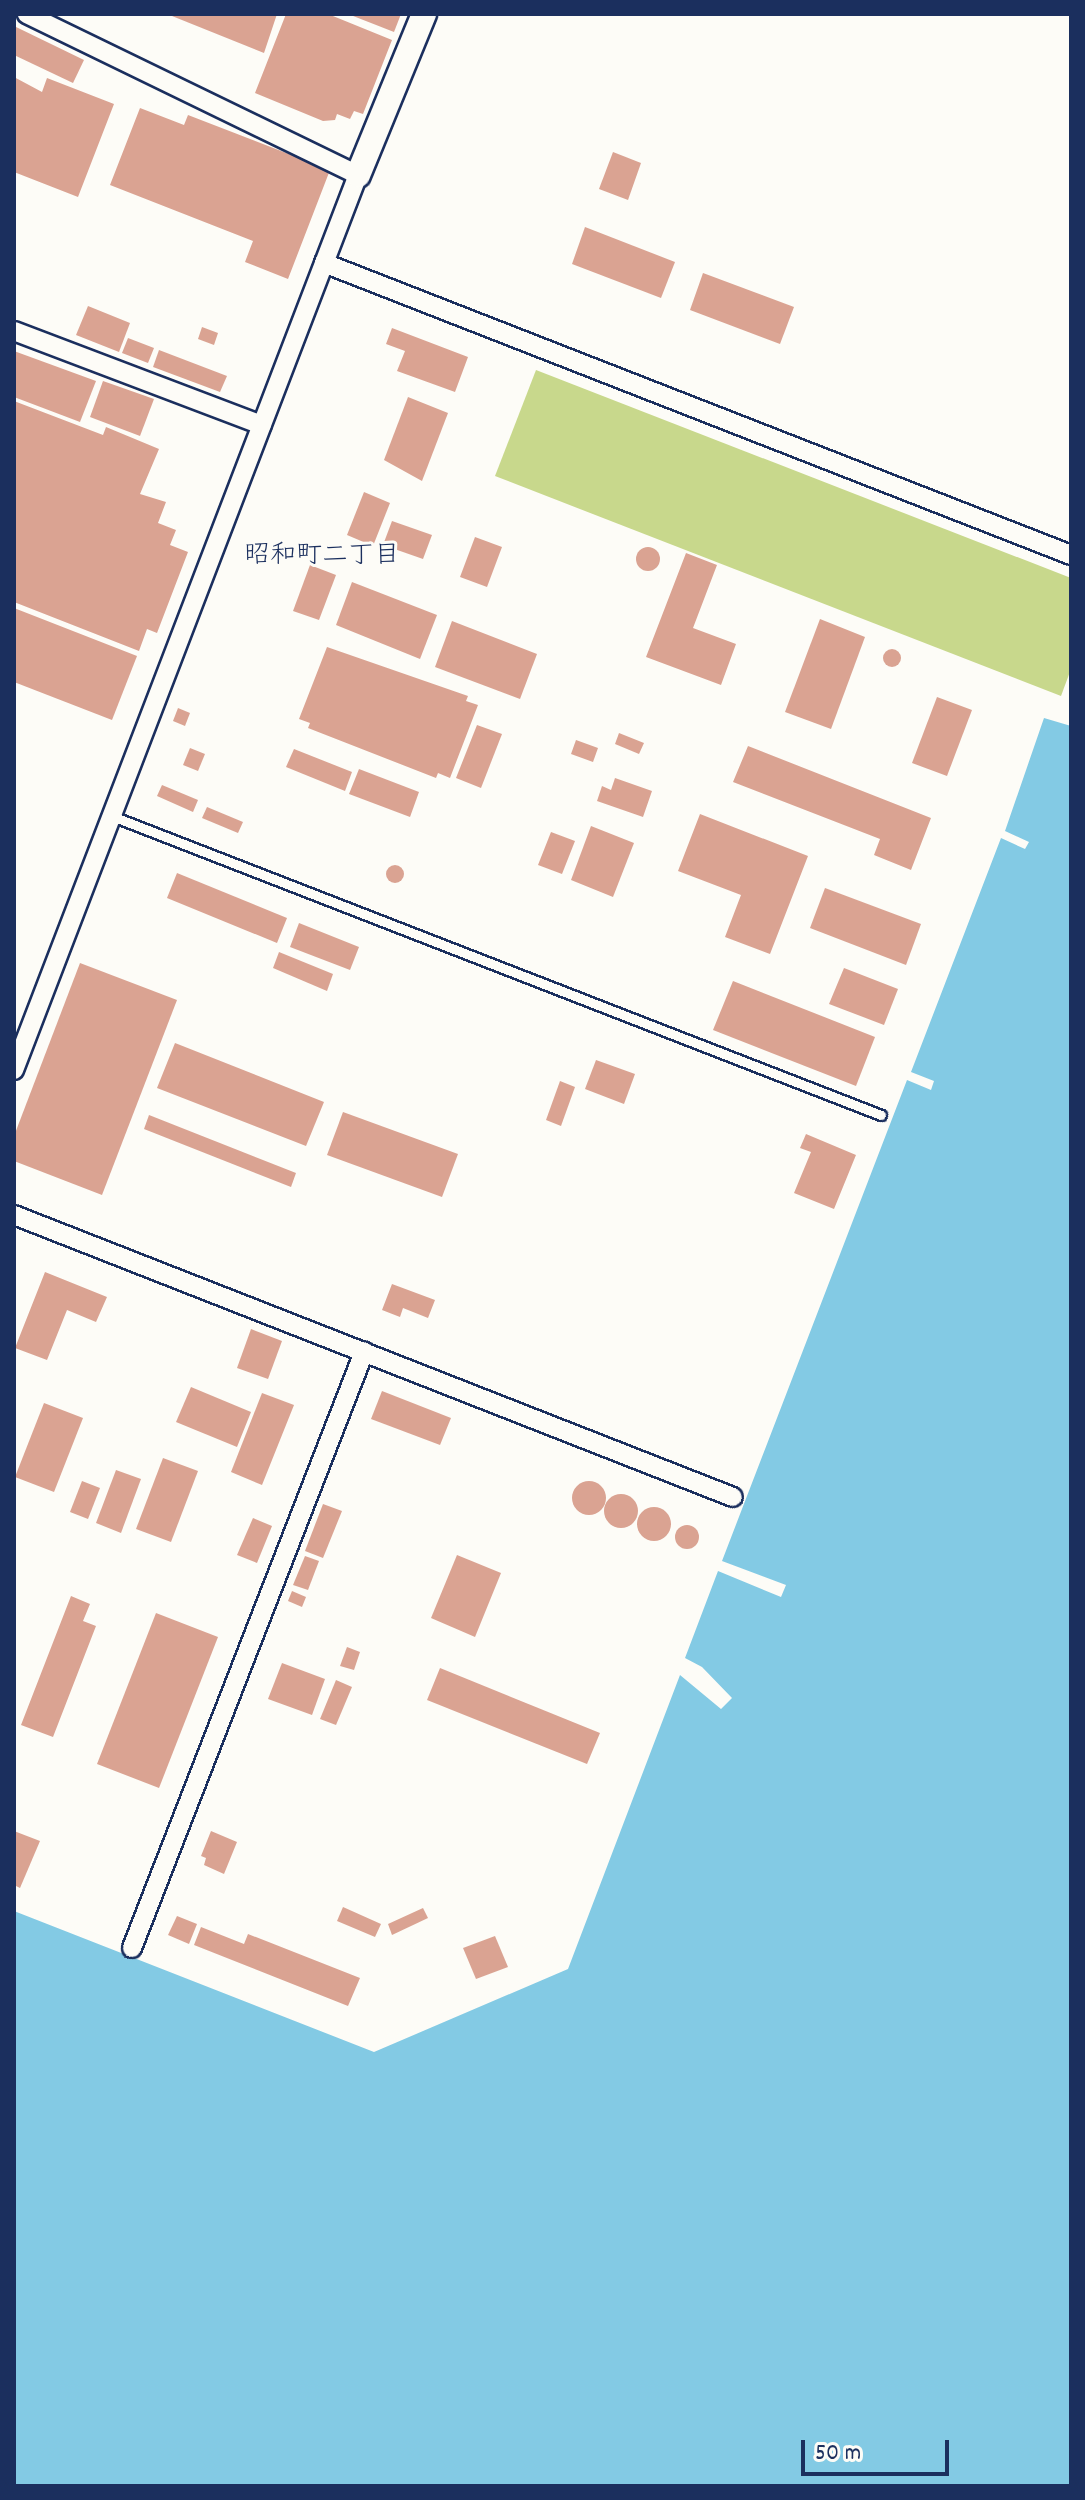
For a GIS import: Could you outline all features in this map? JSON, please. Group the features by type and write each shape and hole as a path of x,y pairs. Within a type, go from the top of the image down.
{"street":[{"path":"27,14 358,175"},
{"path":"14,1070 358,175 424,14"},
{"path":"324,263 1069,548"},
{"path":"14,331 262,425"},
{"path":"14,1215 733,1497"},
{"path":"132,1948 364,1352"}],"lane":[{"path":"112,816 881,1115"}],"green space":[{"path":"536,370 1071,578 1071,669 1061,696 495,476"}],"water":[{"path":"1044,718 1071,726 1071,2486 14,2486 14,1911 374,2052 568,1969 680,1675 721,1709 732,1698 702,1667 685,1658 718,1571 781,1597 786,1585 722,1561 907,1080 931,1090 934,1081 911,1072 1001,838 1025,849 1029,842 1005,831"}],"building":[{"path":"167,14 277,14 264,53"},
{"path":"286,14 328,14 392,40 363,114 354,111 350,119 337,114 335,120 323,121 255,93"},
{"path":"348,14 401,14 394,32"},
{"path":"14,26 84,60 73,83 14,55"},
{"path":"14,77 42,92 47,78 114,104 78,197 14,172"},
{"path":"140,108 184,125 188,115 330,170 288,279 245,262 253,241 110,185"},
{"path":"613,152 641,163 628,200 599,189"},
{"path":"585,227 675,262 661,298 572,264"},
{"path":"703,273 794,307 780,344 690,310"},
{"path":"88,306 130,323 119,352 76,335"},
{"path":"202,327 218,333 214,345 198,339"},
{"path":"392,328 468,357 455,392 397,371 405,351 386,344"},
{"path":"128,338 154,348 148,363 122,353"},
{"path":"159,350 227,376 220,392 153,367"},
{"path":"14,351 96,381 80,422 14,397"},
{"path":"103,381 154,399 140,436 90,417"},
{"path":"408,397 448,413 422,481 384,460"},
{"path":"14,401 103,435 106,427 159,449 140,494 166,502 158,523 176,530 170,545 188,552 157,633 147,629 139,651 14,602"},
{"path":"364,492 390,503 373,546 347,535"},
{"path":"392,521 432,535 423,559 383,545"},
{"path":"475,537 502,547 487,587 460,577"},
{"path":"648,547 656,551 660,559 656,567 648,571 640,567 636,559 640,551"},
{"path":"686,553 717,565 693,628 736,644 721,685 646,657"},
{"path":"310,565 336,575 319,620 293,611"},
{"path":"352,582 437,615 420,659 336,625"},
{"path":"14,608 137,656 112,720 14,682"},
{"path":"820,619 865,637 831,729 785,712"},
{"path":"452,621 537,654 520,699 435,667"},
{"path":"327,647 468,696 466,701 478,705 450,778 438,773 436,778 308,728 310,723 299,719"},
{"path":"888,649 896,649 901,658 899,665 888,667 883,662 883,654"},
{"path":"937,697 972,710 947,776 912,763"},
{"path":"178,708 190,713 185,726 173,721"},
{"path":"477,725 502,734 481,788 456,778"},
{"path":"619,733 644,743 639,754 615,744"},
{"path":"576,740 598,748 593,762 571,754"},
{"path":"748,746 931,818 911,870 874,855 880,839 733,782"},
{"path":"190,748 205,754 198,771 183,765"},
{"path":"294,749 352,772 345,791 286,767"},
{"path":"359,769 419,792 410,817 349,794"},
{"path":"615,778 652,791 643,817 597,801 602,786 611,790"},
{"path":"162,785 198,800 193,812 157,796"},
{"path":"207,807 243,822 238,833 202,818"},
{"path":"700,814 808,856 770,954 725,937 741,895 678,871"},
{"path":"591,826 634,843 613,897 571,880"},
{"path":"551,832 575,841 562,874 538,865"},
{"path":"395,865 404,874 395,883 386,874"},
{"path":"177,873 287,918 277,943 167,898"},
{"path":"825,888 921,924 906,965 810,928"},
{"path":"299,923 359,947 350,970 290,947"},
{"path":"279,952 333,974 327,991 273,968"},
{"path":"80,963 177,1000 102,1195 14,1161 14,1136"},
{"path":"844,968 898,989 884,1025 829,1004"},
{"path":"733,981 875,1037 856,1086 713,1030"},
{"path":"175,1043 324,1102 306,1146 157,1088"},
{"path":"596,1060 635,1074 624,1104 585,1089"},
{"path":"560,1081 575,1087 561,1126 546,1120"},
{"path":"343,1112 458,1154 442,1197 327,1155"},
{"path":"149,1115 296,1173 291,1187 144,1129"},
{"path":"806,1134 856,1155 834,1209 794,1193 811,1152 800,1148"},
{"path":"45,1272 107,1297 96,1322 67,1310 47,1360 15,1348"},
{"path":"392,1284 435,1300 428,1318 403,1308 400,1317 382,1310"},
{"path":"251,1329 282,1341 268,1379 237,1368"},
{"path":"191,1387 251,1412 237,1447 176,1422"},
{"path":"382,1391 451,1418 440,1445 371,1419"},
{"path":"262,1393 294,1405 262,1485 231,1472"},
{"path":"44,1403 83,1418 54,1492 15,1477"},
{"path":"163,1458 198,1471 171,1542 136,1529"},
{"path":"116,1470 141,1479 121,1533 96,1523"},
{"path":"82,1481 100,1488 88,1519 70,1512"},
{"path":"589,1481 601,1486 606,1498 601,1510 589,1515 577,1510 572,1498 577,1486"},
{"path":"621,1494 633,1499 638,1511 633,1523 621,1528 609,1523 604,1511 609,1499"},
{"path":"323,1504 342,1511 323,1558 305,1551"},
{"path":"654,1507 666,1512 671,1524 666,1536 654,1541 642,1536 637,1524 642,1512"},
{"path":"253,1518 272,1526 257,1563 237,1555"},
{"path":"687,1525 696,1528 699,1537 696,1546 687,1549 678,1546 675,1537 678,1528"},
{"path":"457,1555 501,1573 475,1637 431,1618"},
{"path":"305,1556 319,1561 308,1590 293,1585"},
{"path":"292,1591 306,1597 302,1607 288,1601"},
{"path":"71,1596 90,1604 83,1621 96,1626 53,1737 21,1725"},
{"path":"156,1613 218,1637 159,1788 97,1764"},
{"path":"347,1647 360,1652 354,1670 340,1666"},
{"path":"282,1663 325,1679 312,1715 268,1699"},
{"path":"440,1668 600,1733 587,1764 427,1700"},
{"path":"336,1680 352,1687 336,1725 320,1719"},
{"path":"14,1831 40,1841 20,1888 14,1885"},
{"path":"211,1831 237,1842 224,1874 204,1865 206,1858 201,1856"},
{"path":"343,1907 381,1924 375,1937 337,1921"},
{"path":"423,1908 428,1918 392,1935 388,1924"},
{"path":"177,1916 197,1924 189,1944 168,1935"},
{"path":"201,1927 244,1944 248,1934 360,1978 348,2006 194,1945"},
{"path":"495,1936 508,1967 476,1979 463,1948"}],"district":[{"name":"昭和町二丁目","path":"322,557"}]}
